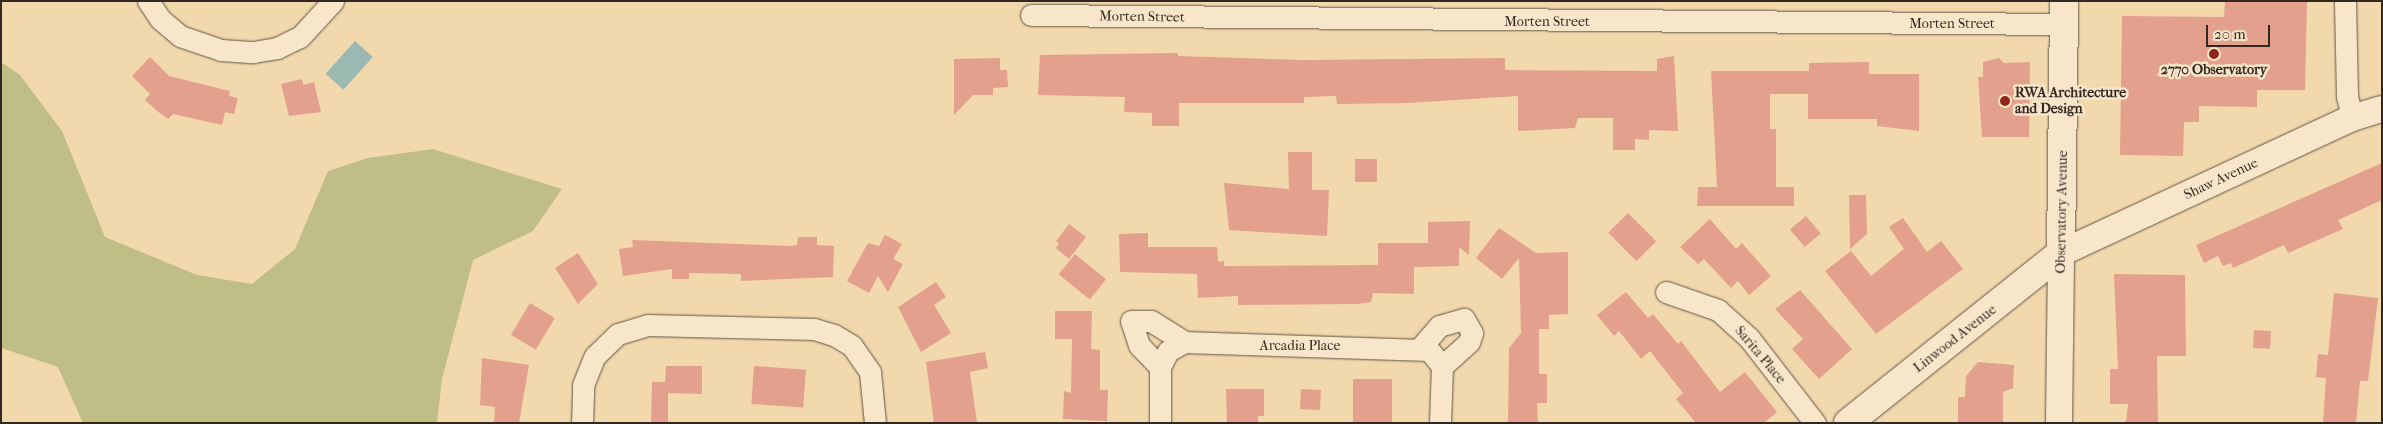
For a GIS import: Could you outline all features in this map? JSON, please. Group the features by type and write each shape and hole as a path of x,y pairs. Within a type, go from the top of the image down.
{"main road":[{"name":"Observatory Avenue","path":"2061,253 2064,13"},
{"name":"Linwood Avenue","path":"1848,423 2061,253"}],"street":[{"path":"148,1 160,20 180,36 221,50 253,52 277,48 300,37 333,1"},
{"path":"2345,1 2347,96 2352,118"},
{"name":"Morten Street","path":"1031,15 2064,13"},
{"name":"Shaw Avenue","path":"2061,253 2352,118 2382,109"},
{"name":"Observatory Avenue","path":"2059,423 2061,253"},
{"name":"Sarita Place","path":"1666,292 1718,310 1750,338 1815,423"},
{"path":"1440,423 1442,366 1437,355 1420,347 1439,326 1464,319 1471,326 1468,342 1442,366"},
{"path":"1160,368 1138,345 1131,321 1151,321 1184,342 1168,352 1160,368 1160,423"},
{"path":"582,423 583,385 589,365 618,334 648,325 814,329 852,346 870,372 875,423"},
{"name":"Arcadia Place","path":"1184,342 1420,347"}],"shaded area":[{"path":"1,62 20,75 62,131 105,237 197,275 252,284 295,249 328,171 368,158 433,149 562,189 533,231 473,260 442,379 437,423 83,423 58,367 1,348"}],"water":[{"path":"355,41 373,57 343,90 326,74"}],"building":[{"name":"2770 Observatory","path":"2225,1 2307,1 2305,90 2257,90 2257,107 2199,106 2199,122 2184,122 2183,156 2120,155 2122,16 2224,17"},
{"path":"1178,53 1178,56 1305,60 1505,58 1505,70 1657,71 1657,59 1674,56 1678,131 1649,130 1649,140 1635,139 1635,150 1613,150 1613,118 1578,118 1575,128 1518,131 1518,96 1408,103 1337,104 1336,96 1304,97 1304,103 1179,103 1179,126 1152,126 1152,113 1124,112 1125,97 1038,95 1040,55"},
{"path":"150,57 169,76 230,91 229,96 238,98 234,114 225,112 222,125 173,114 168,119 145,100 150,94 132,76"},
{"path":"1000,58 1000,70 1007,70 1008,87 993,88 993,95 973,95 954,115 954,59"},
{"name":"RWA Architecture and Design","path":"1999,58 2004,63 2030,62 2029,137 1982,137 1978,77 1983,77 1983,62"},
{"path":"1869,62 1869,74 1919,74 1919,131 1877,126 1877,119 1808,119 1808,94 1770,94 1770,129 1776,129 1776,187 1794,187 1794,206 1697,206 1698,187 1717,187 1711,71 1809,71 1809,63"},
{"path":"302,79 303,85 314,82 321,112 289,116 281,84"},
{"path":"1288,152 1312,152 1312,190 1329,190 1327,236 1229,230 1224,183 1289,189"},
{"path":"1355,159 1377,159 1377,182 1355,182"},
{"path":"2382,163 2382,200 2338,220 2343,229 2288,253 2284,245 2233,268 2231,263 2223,266 2218,256 2204,263 2196,245"},
{"path":"1849,195 1866,195 1867,234 1850,249"},
{"path":"1628,213 1656,241 1636,261 1608,233"},
{"path":"1806,216 1821,234 1805,247 1790,229"},
{"path":"1903,218 1927,252 1941,241 1963,269 1876,334 1825,271 1851,251 1871,276 1904,249 1889,227"},
{"path":"1710,219 1736,249 1742,243 1771,276 1749,295 1738,281 1731,288 1704,259 1698,264 1680,247"},
{"path":"1470,221 1469,255 1459,247 1459,266 1414,267 1414,294 1373,293 1371,302 1357,304 1238,305 1238,296 1198,298 1197,274 1120,272 1119,234 1148,233 1148,247 1217,247 1218,262 1224,261 1224,266 1378,265 1378,243 1428,243 1428,222"},
{"path":"1069,224 1086,237 1069,259 1056,248 1059,244 1056,241"},
{"path":"1499,228 1536,253 1568,252 1568,314 1549,315 1549,329 1539,329 1539,374 1547,374 1547,403 1537,403 1538,423 1508,423 1509,348 1521,333 1519,258 1502,279 1476,258"},
{"path":"885,235 902,244 893,259 903,264 888,292 878,276 869,293 847,281 868,243 879,246"},
{"path":"798,237 817,237 817,245 834,246 833,277 741,281 741,274 689,273 689,279 672,279 672,269 623,276 619,249 633,247 632,240 790,246 797,245"},
{"path":"578,253 598,284 578,304 555,268"},
{"path":"1075,254 1106,279 1090,299 1059,274"},
{"path":"2114,274 2185,275 2186,356 2157,356 2158,423 2126,423 2128,404 2110,404 2110,369 2118,369"},
{"path":"936,282 946,297 934,305 951,333 921,352 898,307"},
{"path":"1800,290 1852,349 1819,379 1792,349 1803,339 1775,309"},
{"path":"1626,292 1648,318 1653,314 1678,344 1681,341 1720,392 1745,372 1777,412 1764,423 1696,423 1676,399 1683,393 1650,351 1641,359 1619,331 1614,336 1597,315"},
{"path":"2334,293 2378,298 2368,381 2360,381 2356,423 2323,423 2326,378 2316,377 2318,354 2328,355"},
{"path":"530,303 555,318 536,350 511,335"},
{"path":"1055,311 1092,311 1091,349 1100,350 1100,390 1108,390 1107,421 1063,419 1064,391 1071,393 1072,339 1055,339"},
{"path":"2254,330 2271,331 2270,349 2253,348"},
{"path":"985,352 988,368 970,372 977,423 934,423 926,362"},
{"path":"482,358 529,365 519,423 494,423 495,407 480,405"},
{"path":"1978,362 2014,365 2013,388 2003,392 2003,423 1958,423 1958,397 1965,397 1966,376"},
{"path":"666,366 702,366 702,394 668,393 668,423 651,423 652,382 665,382"},
{"path":"754,366 806,370 803,408 751,404"},
{"path":"1353,379 1392,379 1392,423 1353,423"},
{"path":"1226,389 1264,389 1264,416 1258,416 1258,423 1227,423"},
{"path":"1301,389 1321,390 1320,410 1300,409"}],"place":[{"name":"2770 Observatory","path":"2214,54"},
{"name":"RWA Architecture and Design","path":"2005,101"}]}
